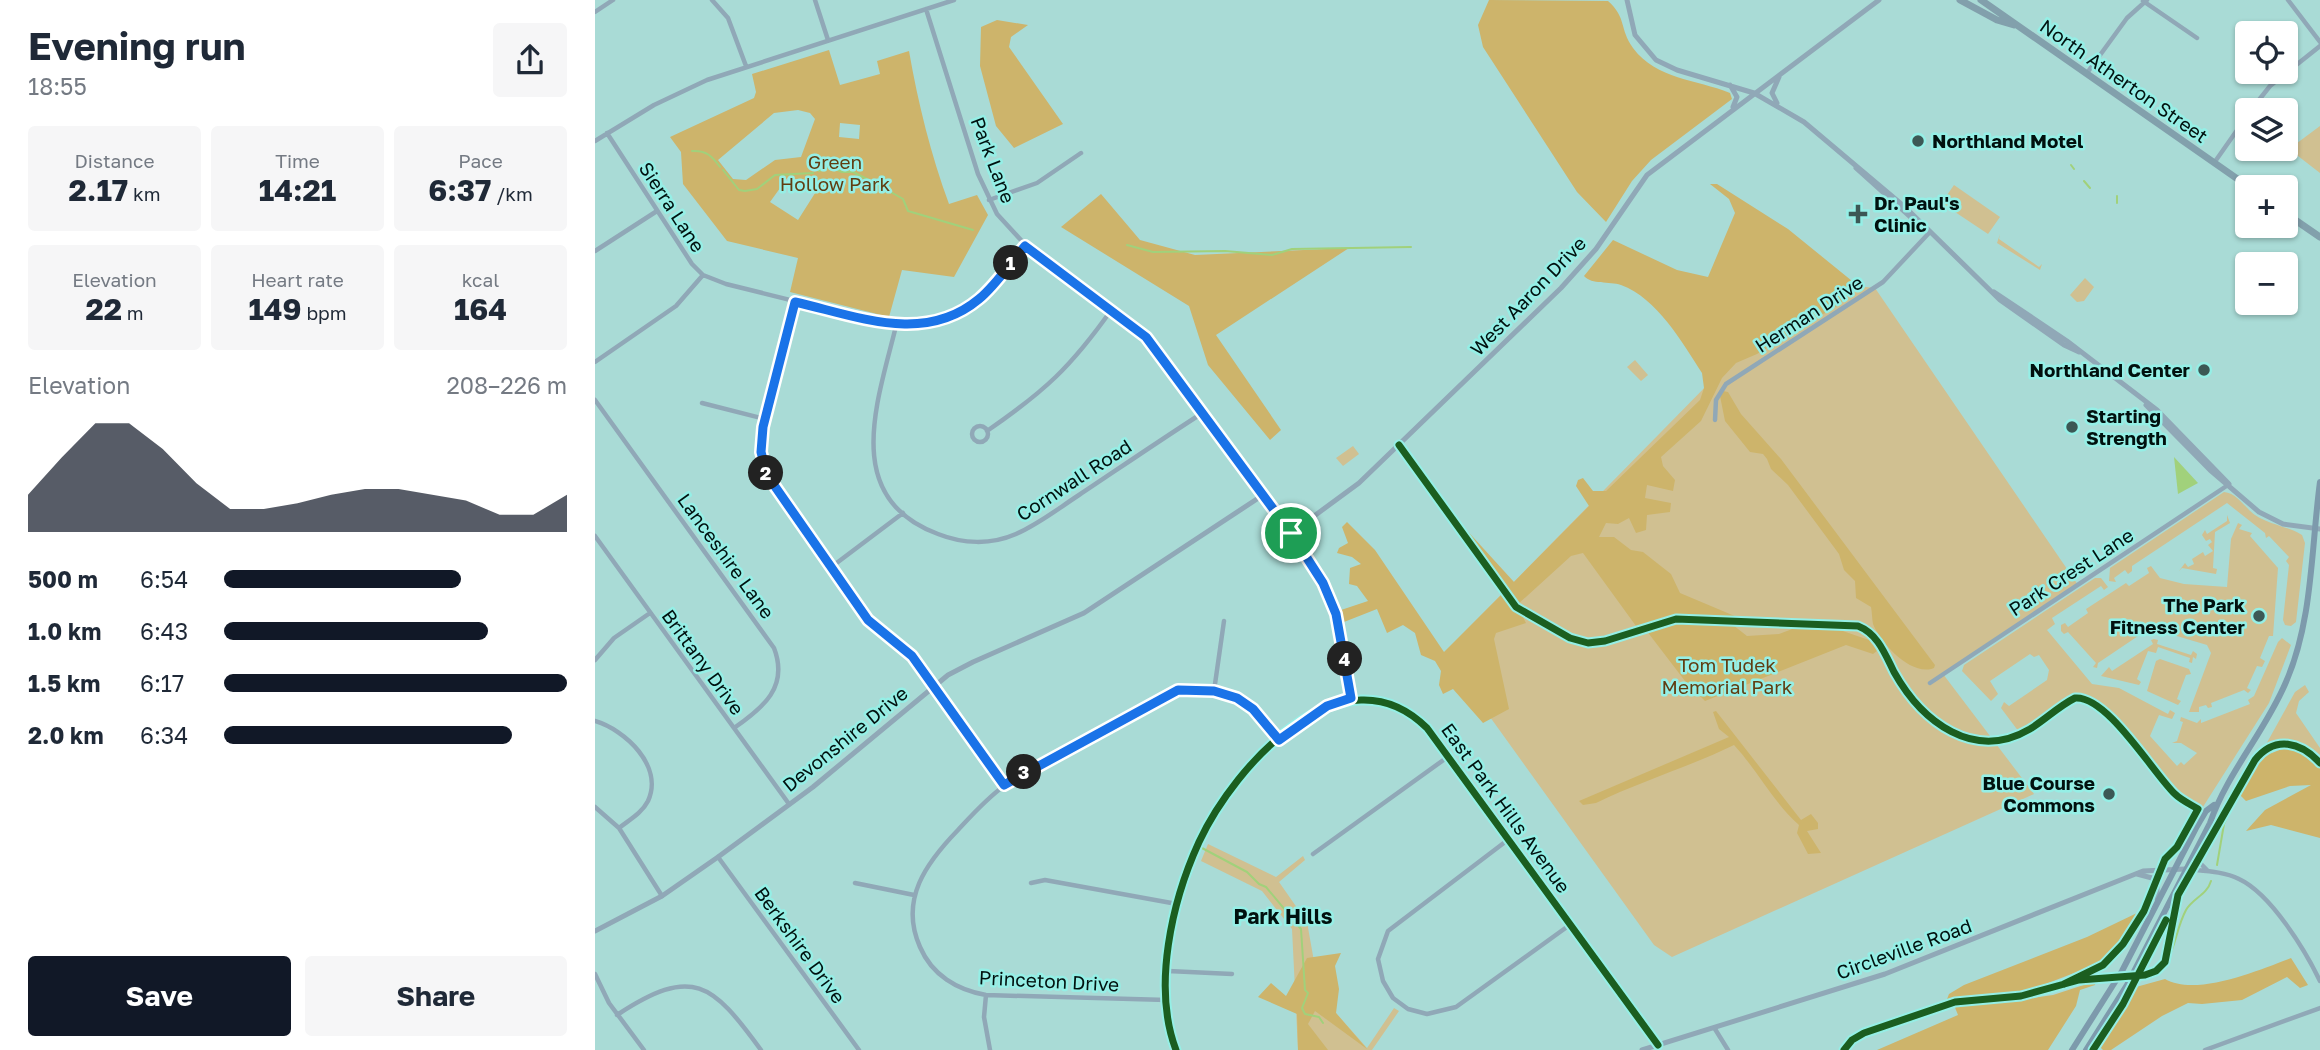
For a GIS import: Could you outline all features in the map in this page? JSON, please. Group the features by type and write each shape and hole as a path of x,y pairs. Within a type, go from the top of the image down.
{"main road":[{"name":"North Atherton Street","path":"1960,0 1997,20 2015,25"},
{"name":"North Atherton Street","path":"1981,0 2235,177"},
{"path":"2298,222 2320,237"},
{"path":"2086,1050 2127,985 2210,823 2214,805 2266,724 2289,675 2304,618 2317,529 2320,482"},
{"path":"2072,1050 2122,971 2172,868 2206,811 2214,805"}],"street":[{"path":"595,12 613,0"},
{"path":"712,0 728,18 746,66"},
{"path":"815,0 828,40"},
{"path":"595,141 679,92 746,66 954,0"},
{"path":"1627,0 1635,36 1651,56 1668,67 1754,93 1811,127 1850,160 1866,180 1991,290 2080,352 2145,402 2210,470 2265,516 2283,524 2317,529"},
{"name":"West Aaron Drive","path":"1291,533 1359,483 1561,288 1596,249 1647,175 1879,0"},
{"path":"2262,98 2279,78 2320,44 2288,0"},
{"path":"2087,73 2127,18 2144,1 2197,38"},
{"name":"Park Lane","path":"926,9 989,200 1008,229 1025,246 1140,331 1162,354 1291,533 1323,583 1336,614 1351,698"},
{"path":"1781,107 1772,93 1782,73"},
{"path":"1727,84 1737,97 1732,110"},
{"name":"Sierra Lane","path":"607,133 692,264 703,275 726,284 896,326 927,324 964,310 991,287 1025,246"},
{"path":"2214,163 2235,133"},
{"path":"989,200 1037,183 1081,153"},
{"path":"595,251 657,211"},
{"name":"Herman Drive","path":"1715,420 1716,400 1726,384 1883,282 1929,233"},
{"path":"595,362 667,314 703,275"},
{"path":"795,302 761,442 767,475 868,620 912,656 1004,785"},
{"path":"987,431 1032,401 1057,378 1112,309"},
{"name":"Cornwall Road","path":"896,326 874,414 871,444 881,483 903,513 931,532 957,540 988,541 1014,535 1204,412"},
{"name":"Lanceshire Lane","path":"595,400 774,648 779,668 773,694 760,710 734,728"},
{"path":"702,403 765,419"},
{"name":"Park Crest Lane","path":"1930,683 2228,484"},
{"name":"Devonshire Drive","path":"595,931 662,896 717,857 789,804 934,687 973,662 1084,614 1263,495"},
{"path":"830,568 903,513"},
{"name":"Brittany Drive","path":"595,536 789,804"},
{"path":"595,660 614,638 650,613"},
{"path":"1214,691 1224,621"},
{"name":"Princeton Drive","path":"1167,1000 986,995 954,985 926,959 913,928 913,895 929,863 982,804 1004,785 1170,692 1214,691 1243,702 1279,740"},
{"name":"East Park Hills Avenue","path":"1176,1050 1171,1035 1167,1000 1177,904 1208,826 1235,785 1279,740 1327,706 1351,698 1380,699 1406,710 1427,728 1658,1045"},
{"path":"595,721 609,726 629,739 644,760 651,779 646,805 619,828"},
{"path":"1313,854 1449,756"},
{"path":"595,807 619,828 662,896"},
{"path":"1509,839 1388,931 1378,960 1387,989 1393,998 1408,1009 1437,1014 1456,1007 1571,924"},
{"path":"2197,848 2199,862 2211,872"},
{"name":"Berkshire Drive","path":"717,857 859,1050"},
{"name":"Circleville Road","path":"1642,1050 1715,1029 1922,961 2134,874 2151,869 2185,869"},
{"path":"2185,869 2239,879 2259,892 2295,938 2320,981"},
{"path":"2134,874 2152,878 2157,887 2157,899"},
{"path":"1031,883 1045,880 1177,904"},
{"path":"855,883 913,895"},
{"path":"1168,971 1232,974"},
{"path":"595,974 617,1015 644,1050"},
{"path":"617,1015 661,989 701,989 728,1006 761,1050"},
{"path":"986,995 984,1017 990,1050"},
{"path":"2205,1050 2320,1008"},
{"path":"1715,1029 1728,1050"}],"green space":[{"path":"1489,0 1608,1 1621,18 1633,48 1653,67 1730,93 1732,99 1651,160 1632,181 1606,222 1577,192 1483,47 1478,25"},
{"path":"997,20 1028,25 1011,37 1009,47 1063,124 1014,148 996,126 980,66 981,27"},
{"name":"Green Hollow Park","path":"829,50 840,85 880,74 877,61 909,51 926,129 949,204 977,195 988,215 954,277 902,270 889,317 790,292 798,258 727,241 683,184 681,152 670,137 754,98 756,92 752,74","holes":["798,110 810,113 815,119 801,157 775,160 746,180 733,179 718,160 774,113","840,123 860,125 859,139 839,137","788,177 807,182 817,190 798,220 770,202"]},
{"path":"2320,126 2320,173 2298,156 2298,142"},
{"path":"1710,184 1717,184 1788,229 1857,285 1840,304 1757,354 1736,363 1722,378 1701,421 1661,457 1663,466 1675,480 1673,491 1647,485 1645,498 1671,503 1670,512 1647,515 1646,530 1636,533 1629,518 1618,524 1606,523 1599,537 1614,537 1631,550 1643,552 1671,574 1680,593 1737,617 1666,618 1636,626 1583,553 1571,556 1517,605 1526,623 1496,633 1494,639 1509,709 1483,723 1453,689 1443,694 1439,685 1441,671 1435,661 1421,655 1415,633 1403,625 1387,633 1377,609 1344,622 1341,610 1368,601 1357,586 1349,584 1350,568 1361,564 1352,557 1337,553 1339,548 1348,543 1342,527 1347,522 1375,550 1444,652 1507,589 1456,524 1462,525 1514,582 1589,506 1576,486 1578,480 1583,478 1593,491 1606,491 1700,400 1704,388 1702,373 1657,310 1634,291 1621,285 1591,281 1584,276 1613,240 1677,270 1708,277 1735,213 1729,199"},
{"path":"1954,185 2000,217 1988,234 1940,202 1941,195 1945,198"},
{"path":"1101,194 1140,240 1195,255 1349,248 1216,335 1281,430 1270,440 1208,365 1189,306 1061,227"},
{"path":"2000,234 1999,239 2039,267 2042,264 2040,270 1997,243"},
{"path":"2085,278 2094,287 2084,301 2077,302 2070,295"},
{"name":"Tom Tudek Memorial Park","path":"1847,285 1875,288 2078,585 1943,674 2034,794 1672,957 1654,945 1444,653 1716,376"},
{"path":"1635,360 1648,375 1641,381 1627,367"},
{"path":"1723,391 1728,392 1741,414 1781,459 1935,665 1934,668 1916,668 1898,657 1883,641 1873,624 1871,607 1856,598 1855,581 1844,570 1839,554 1788,485 1771,469 1763,454 1750,452 1725,421 1720,396"},
{"path":"1353,446 1359,454 1343,466 1336,458"},
{"path":"2224,492 2237,498 2261,518 2302,535 2305,543 2296,622 2291,626 2285,625 2283,620 2289,565 2286,561 2289,557 2269,536 2266,538 2265,533 2227,503 2132,566 2132,571 2128,574 2125,570 2114,578 2116,582 2109,581 2110,568"},
{"path":"2227,515 2230,523 2215,532 2213,568 2217,569 2216,574 2182,568 2179,571 2185,563 2188,567 2194,564 2192,559 2203,552 2205,556 2213,551 2208,545 2212,542 2210,539 2206,541 2202,535 2205,530 2207,534 2227,521"},
{"path":"2238,523 2242,525 2239,529 2252,533 2250,536 2278,568 2273,636 2269,636 2260,658 2265,661 2262,667 2257,666 2247,688 2251,690 2248,693 2244,690 2211,703 2212,707 2208,708 2206,705 2199,707 2199,712 2189,712 2211,653 2207,645 2150,628 2098,663 2097,668 2093,667 2096,663 2068,632 2064,634 2061,631 2061,625 2065,623 2068,627 2088,613 2086,609 2126,583 2129,586 2149,573 2147,568 2151,566 2160,578 2184,584 2227,587 2231,539"},
{"path":"2095,578 2101,578 2108,587 2104,590 2101,586 2052,618 2055,624 2047,630 2092,684 2119,688 2168,714 2170,710 2175,713 2172,719 2159,715 2150,736 2177,766 2181,762 2184,765 2197,753 2181,743 2172,743 2177,741 2183,722 2180,721 2181,717 2197,723 2201,719 2201,723 2250,704 2248,700 2254,696 2278,642 2282,638 2291,645 2269,703 2201,810 2195,810 2181,797 2088,697 2075,697 2019,732 2001,708 2004,702 2009,706 2047,680 2049,670 2039,655 2034,657 2030,654 1990,681 1998,694 1991,701 1962,671 1964,665"},
{"path":"1686,621 1733,625 1747,636 1779,634 1795,628 1834,628 1869,640 1877,651 1873,654 1846,645 1705,701 1685,681 1646,630"},
{"path":"2151,640 2158,640 2157,644 2191,655 2193,651 2197,654 2196,659 2193,657 2192,663 2189,662 2190,658 2158,647 2156,653 2148,651 2137,679 2141,682 2139,685 2101,676 2109,667 2112,671 2153,644"},
{"path":"2160,659 2189,669 2191,674 2186,675 2177,699 2181,701 2178,705 2147,691 2156,661"},
{"path":"2305,685 2309,692 2299,701 2296,713 2320,748 2320,759 2307,748 2294,743 2280,743 2264,748 2295,692"},
{"path":"1716,711 1801,820 1811,814 1818,823 1818,829 1807,831 1821,853 1808,854 1797,833 1799,825 1734,745 1596,803 1583,805 1579,801 1729,737 1719,729 1713,712"},
{"path":"2289,746 2299,748 2320,764 2320,838 2271,825 2246,831 2265,810 2311,785 2290,786 2246,801 2239,794 2262,757"},
{"path":"1208,844 1276,877 1303,856 1305,860 1279,882 1307,922 1320,995 1367,1048 1394,1008 1399,1011 1372,1050 1298,1050 1292,929 1262,891 1201,861"},
{"path":"2137,913 2111,953 2100,963 2025,992 1946,1002 1949,994 1964,985 2087,937"},
{"path":"1341,953 1335,966 1339,989 1336,1013 1367,1049 1315,1011 1308,1024 1328,1050 1298,1050 1297,1014 1258,997 1271,983 1286,996 1307,958"},
{"path":"2291,958 2308,985 2300,988 2287,977 2242,1000 2188,1003 2162,1016 2111,1050 2103,1050 2099,1046 2136,987 2165,979 2178,984 2193,985 2228,980"},
{"path":"2096,981 2095,985 2080,990 2076,1006 2048,1050 1877,1050 1958,1015 1954,1005 1988,1004 2053,995"}],"shaded area":[{"path":"2174,457 2198,483 2178,494"}],"waterway":[{"path":"692,151 708,154 720,167"},
{"path":"2071,165 2074,169"},
{"path":"819,171 829,166 842,172 853,172 903,199 908,211 973,230"},
{"path":"723,170 739,190 745,191 757,189 775,175 813,173"},
{"path":"2084,181 2090,188"},
{"path":"2117,196 2117,203"},
{"path":"1127,245 1153,252 1225,251 1272,255 1292,249 1411,247"},
{"path":"2217,865 2224,824 2232,807"},
{"path":"1202,848 1247,872 1266,887 1301,929 1305,990 1308,993 1302,1008 1305,1014 1319,1017 1323,1023"},
{"path":"2150,978 2165,964 2186,910 2211,881"}],"cycle path":[{"path":"1399,445 1516,607 1570,638 1588,643 1605,641 1676,619 1858,626 1876,639 1894,672 1919,707 1951,732 1970,739 1989,741 2009,738 2030,729 2075,698 2088,700 2101,709 2129,737 2175,794 2198,809 2177,847 2165,859 2144,911 2123,944 2103,965 2064,984"},
{"path":"1176,1050 1166,999 1168,944 1181,891 1199,842 1238,780 1265,750 1295,725 1327,707 1361,700 1395,706 1427,728 1658,1045"},
{"path":"1844,1050 1852,1040 1864,1033 1955,1002 2021,996 2079,980 2145,975 2156,971 2165,962 2178,895 2255,760 2271,747 2288,744 2305,750 2320,763"},
{"path":"2093,1050 2123,1004 2166,920"}],"place":[{"name":"Northland Motel","path":"1918,141"},
{"name":"Dr. Paul's Clinic","path":"1858,214"},
{"name":"Northland Center","path":"2204,370"},
{"name":"Starting Strength","path":"2072,427"},
{"name":"The Park Fitness Center","path":"2259,616"},
{"name":"Blue Course Commons","path":"2109,794"}],"district":[{"name":"Park Hills","path":"1283,917"}],"route":[{"path":"1025,246 1133,325 1162,354 1291,533 1328,592 1336,614 1351,698 1327,706 1279,740 1253,709 1237,698 1206,690 1170,692 1004,785 920,666 902,647 868,620 772,487 763,464 761,442 795,302 891,325 927,324 953,316 980,299 1025,246"}]}
